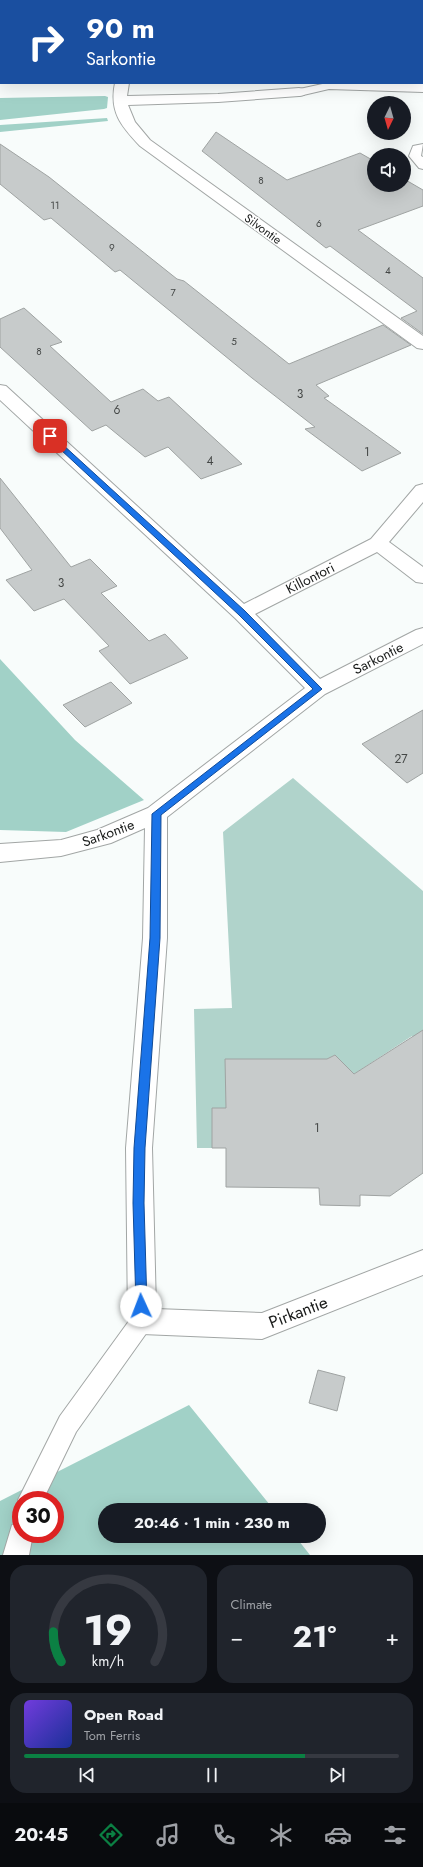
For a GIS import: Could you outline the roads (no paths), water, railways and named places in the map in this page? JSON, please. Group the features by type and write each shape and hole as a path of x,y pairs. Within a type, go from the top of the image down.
{"street":[{"name":"Silvontie","path":"122,84 120,109 130,128 145,143 423,344"},
{"path":"120,101 218,98 298,92"},
{"path":"0,390 242,613 318,689"},
{"path":"423,490 378,543 423,577"},
{"name":"Killontori","path":"242,613 378,543"},
{"name":"Sarkontie","path":"0,853 61,848 96,839 156,814 318,689 423,635"},
{"path":"142,1321 139,1148 155,938 156,814"},
{"name":"Pirkantie","path":"142,1321 262,1326 423,1262"}],"lane":[{"path":"298,92 330,86 423,88"},
{"path":"423,148 417,150 415,156 423,165"},
{"path":"34,1491 68,1424 142,1321"},
{"path":"16,1555 19,1543"}]}
